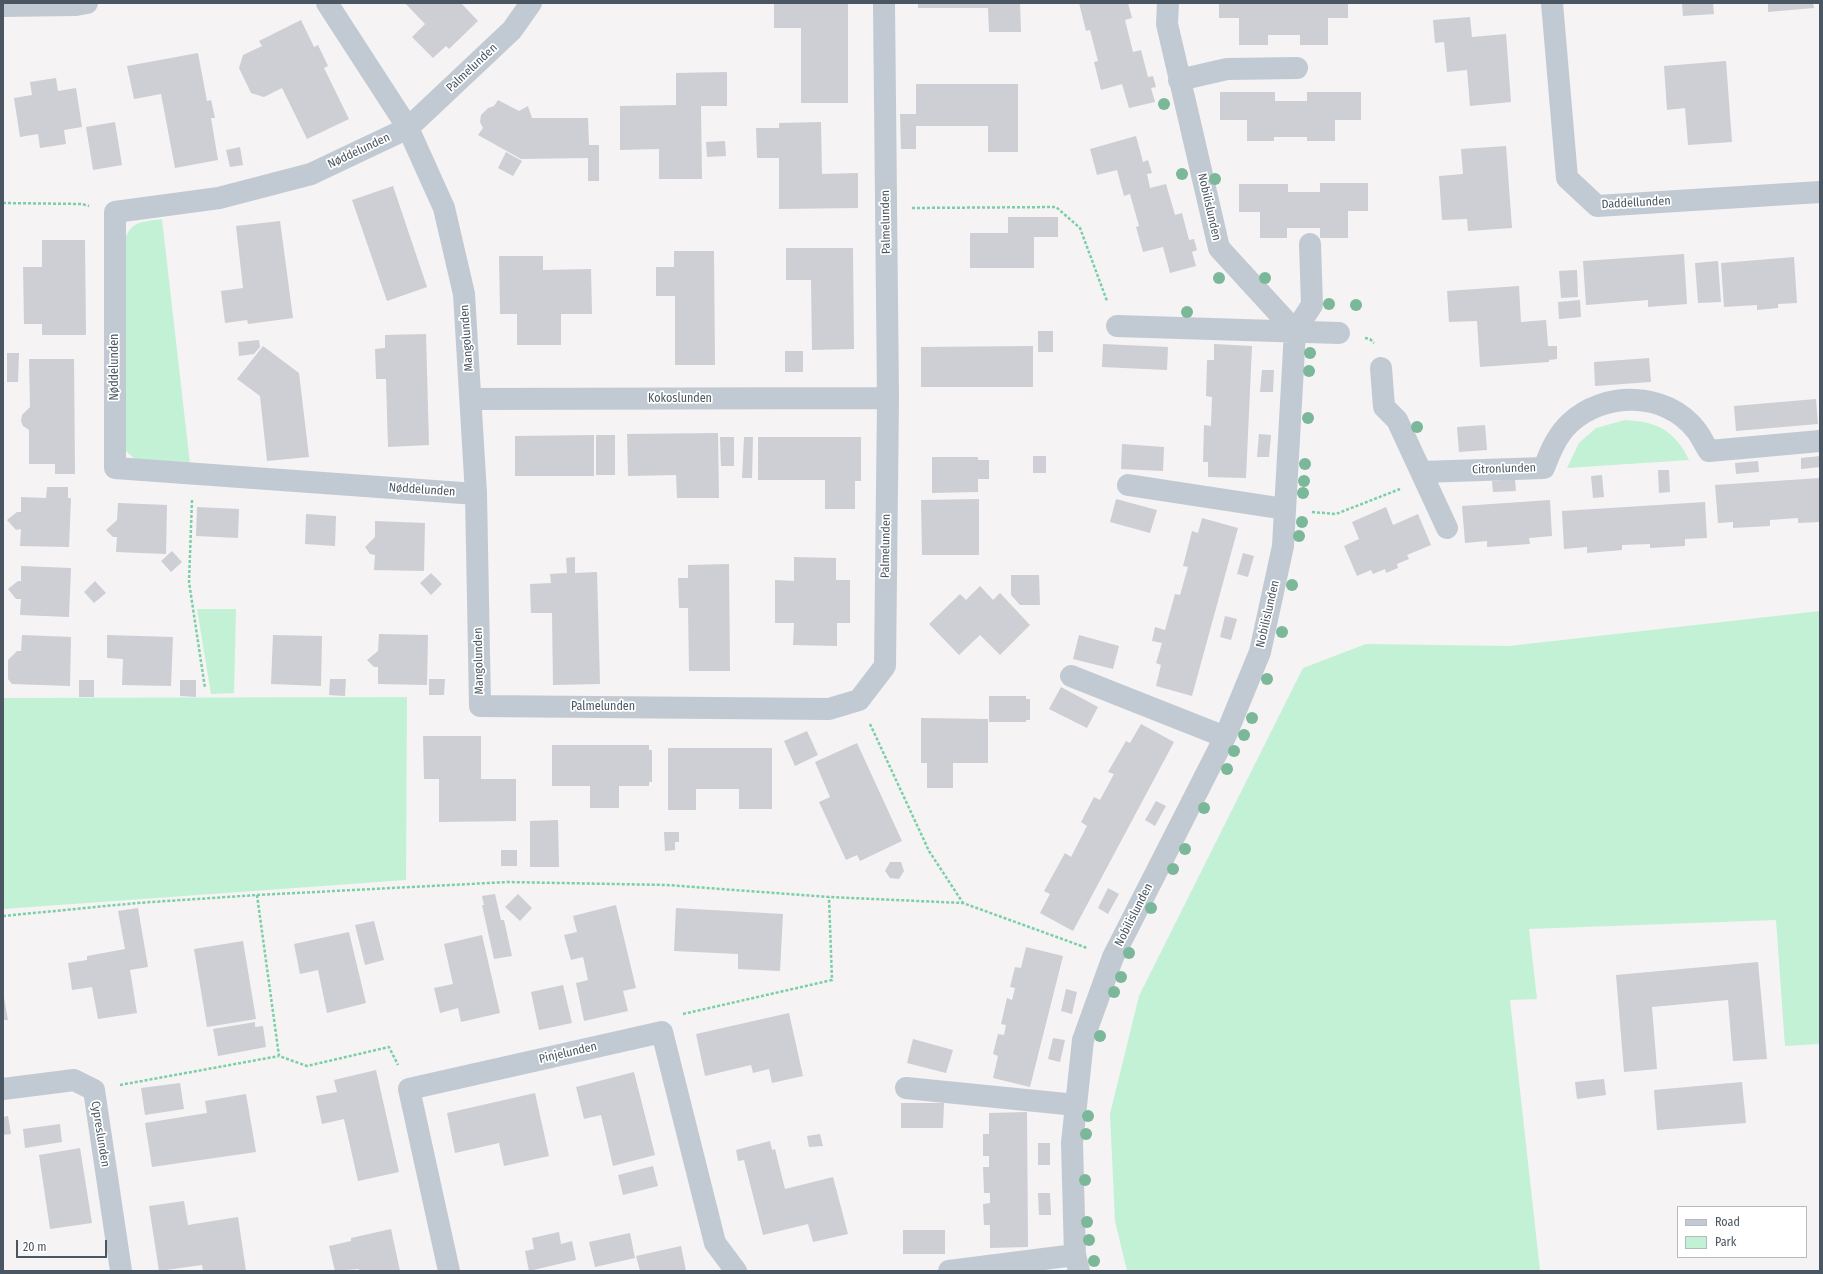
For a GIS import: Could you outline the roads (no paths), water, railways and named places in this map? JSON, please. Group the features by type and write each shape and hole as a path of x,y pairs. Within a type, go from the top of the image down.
{"street":[{"path":"3,6 76,5 87,3"},
{"name":"Mangolunden","path":"327,3 408,128 444,208 464,294 472,400 476,494 480,706"},
{"name":"Palmelunden","path":"408,128 512,30 531,3"},
{"name":"Palmelunden","path":"480,706 830,709 859,700 885,666 888,398 884,3"},
{"name":"Nobilislunden","path":"949,1271 1077,1263 1072,1143 1083,1040 1113,957 1225,737 1260,652 1283,546 1295,331 1219,248 1167,24 1168,3"},
{"name":"Daddellunden","path":"1552,3 1567,178 1597,206 1820,192"},
{"path":"1179,80 1227,69 1297,68"},
{"name":"Nøddelunden","path":"408,128 311,174 219,198 115,212 115,468 476,494"},
{"path":"1295,331 1312,306 1310,244"},
{"path":"1117,326 1339,333"},
{"path":"1380,368 1384,407 1397,420 1447,528"},
{"name":"Kokoslunden","path":"472,400 888,398"},
{"name":"Citronlunden","path":"1421,472 1544,468 1554,445 1570,423 1596,406 1626,398 1652,402 1676,413 1695,429 1708,451 1820,441"},
{"path":"1128,485 1285,509"},
{"path":"1071,676 1225,737"},
{"name":"Pinjelunden","path":"449,1271 409,1089 662,1032 715,1243 736,1271"},
{"name":"Cypreslunden","path":"3,1089 74,1080 94,1090 122,1271"},
{"path":"906,1088 1076,1104"}]}
